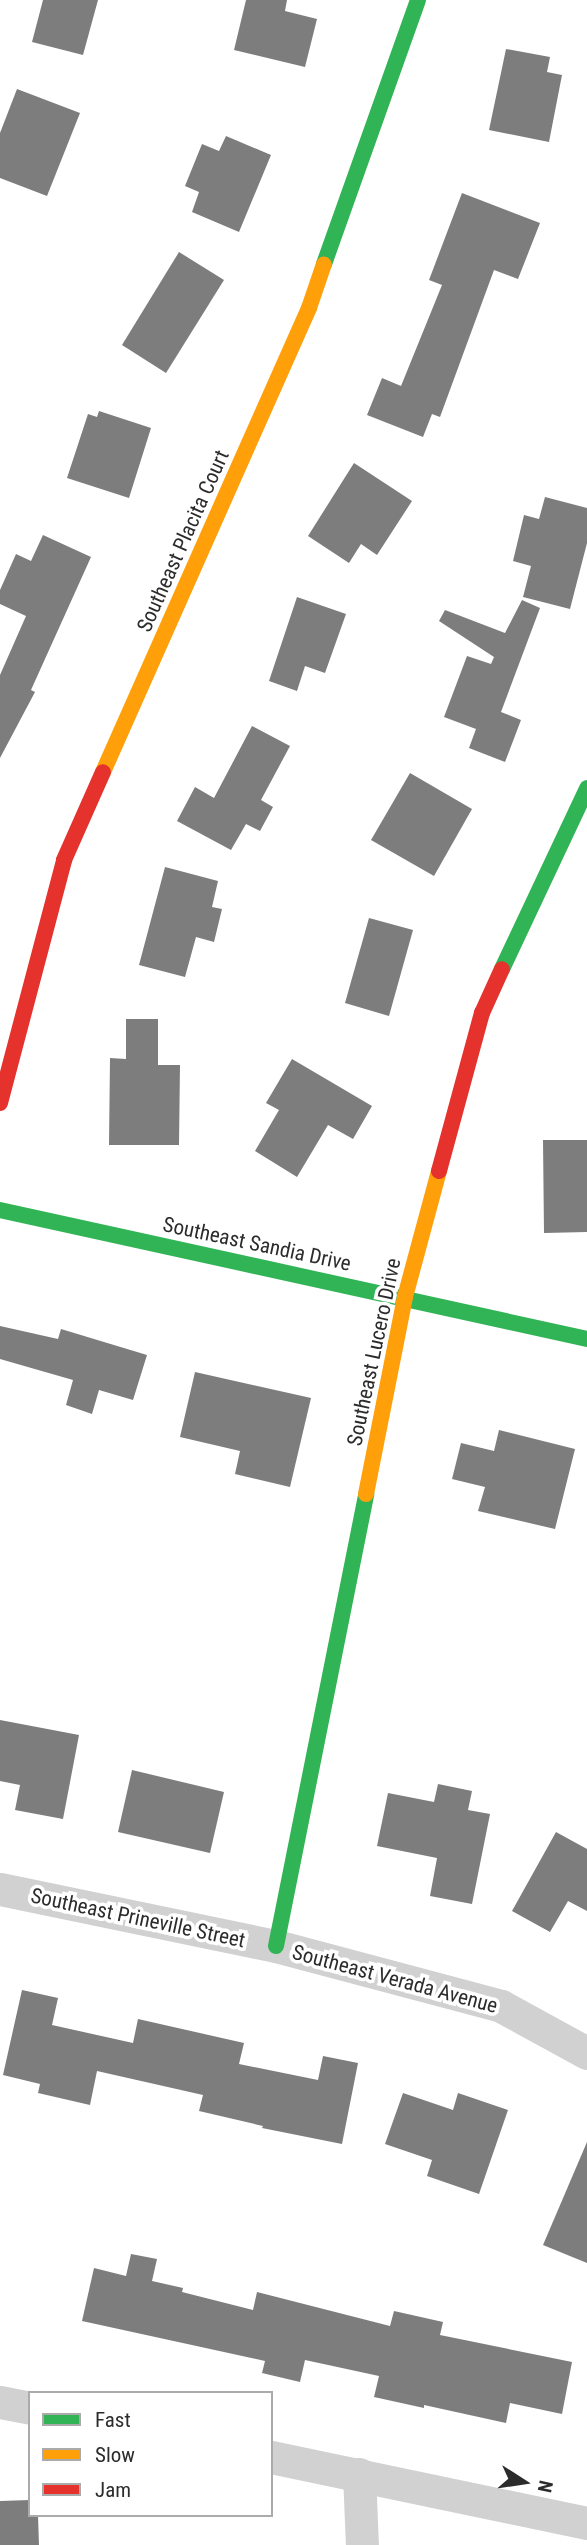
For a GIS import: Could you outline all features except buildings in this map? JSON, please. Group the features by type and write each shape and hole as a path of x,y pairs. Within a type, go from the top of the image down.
{"street":[{"name":"Southeast Placita Court","path":"0,1102 64,860 309,308 418,0"},
{"name":"Southeast Lucero Drive","path":"276,1947 405,1297 482,1013 587,788"},
{"name":"Southeast Sandia Drive","path":"0,1210 587,1339"},
{"name":"Southeast Prineville Street","path":"0,1889 276,1947"},
{"name":"Southeast Verada Avenue","path":"276,1947 501,2006 587,2053"},
{"path":"0,2402 28,2408"},
{"path":"273,2456 587,2523"},
{"path":"359,2474 362,2545"}],"traffic: fast":[{"path":"324,264 418,0"},
{"path":"502,969 587,788"},
{"path":"0,1210 587,1339"},
{"path":"276,1946 366,1494"}],"traffic: slow":[{"path":"103,772 309,308 324,264"},
{"path":"366,1494 405,1297 439,1171"}],"traffic: jam":[{"path":"0,1103 64,860 103,772"},
{"path":"439,1171 482,1013 502,969"}]}
